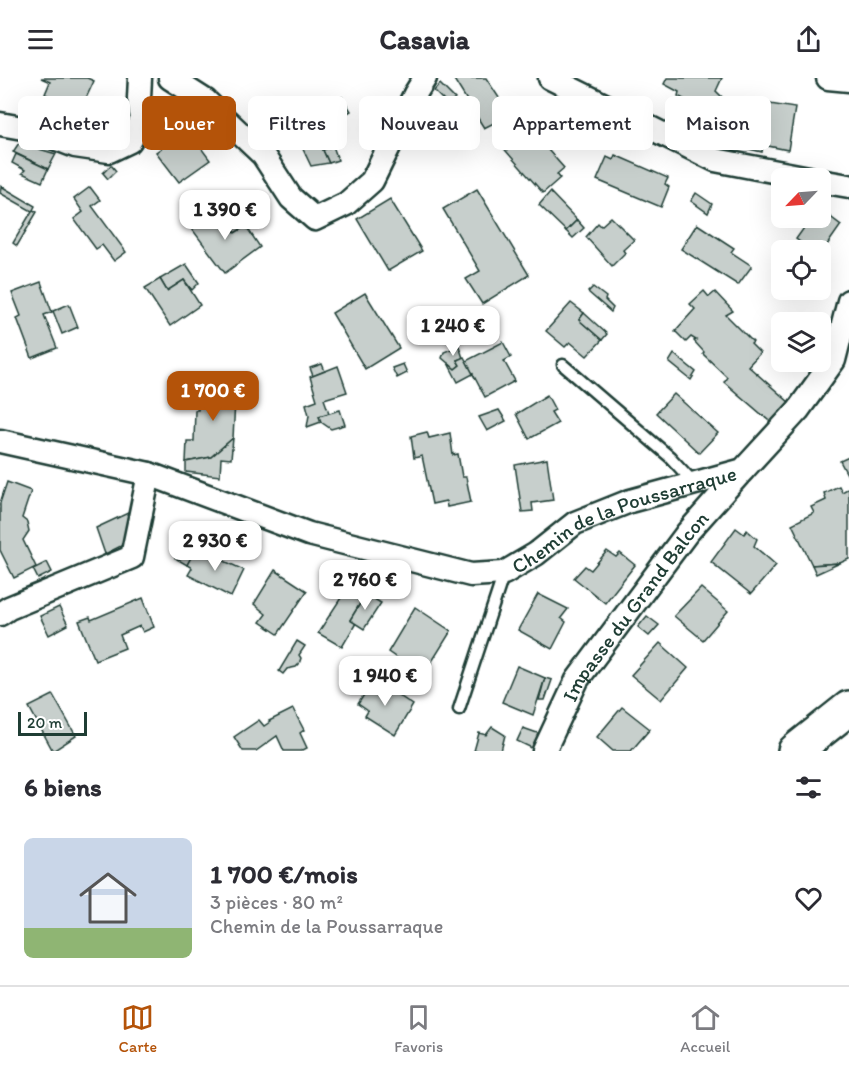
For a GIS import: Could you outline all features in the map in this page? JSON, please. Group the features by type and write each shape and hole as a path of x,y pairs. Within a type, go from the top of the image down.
{"main road":[{"path":"795,751 849,708"}],"street":[{"path":"0,124 34,130 75,146 109,151 130,141 142,120 139,98 140,78"},
{"path":"170,78 206,101 262,155 291,198 315,219 346,204 372,181 425,78"},
{"path":"550,78 715,160 771,171"},
{"path":"828,78 849,80"},
{"path":"831,183 849,186"},
{"name":"Chemin de la Poussarraque","path":"0,441 149,474 309,534 471,575 504,573 536,554 575,523 630,501 743,470 798,410 834,360 849,301"},
{"name":"Impasse du Grand Balcon","path":"544,751 578,680 687,533 743,470"},
{"path":"0,614 9,608 132,558 149,474"}],"lane":[{"path":"563,365 670,457 695,483"},
{"path":"459,709 504,573"}],"building":[{"path":"41,78 87,78 94,81 87,96 49,96 45,94 50,82"},
{"path":"453,78 486,78 498,96 492,96 492,124 484,128 480,122 480,96 464,96"},
{"path":"667,78 722,78 716,91 721,96 678,96 679,92 664,84"},
{"path":"440,84 452,96 439,96 434,91"},
{"path":"771,104 795,108 788,150 771,147"},
{"path":"18,144 18,150 43,150 56,154 48,169 13,152"},
{"path":"159,150 203,150 210,160 179,182 156,152"},
{"path":"303,150 323,150 329,163 311,166"},
{"path":"323,150 334,150 338,160 329,163"},
{"path":"505,150 548,150 564,168 557,174 560,178 543,193"},
{"path":"16,154 48,169 42,182 22,173 25,170 12,163"},
{"path":"615,155 668,178 665,184 669,187 661,207 597,180 607,157 613,160"},
{"path":"111,165 116,171 108,179 103,173"},
{"path":"1,186 35,206 33,210 37,212 17,246 13,243 32,211 0,193"},
{"path":"90,187 100,200 92,206 126,252 114,261 102,245 96,249 74,219 83,212 74,199"},
{"path":"477,189 529,275 482,304 466,279 480,271 443,209"},
{"path":"550,192 577,220 566,231 539,205"},
{"path":"696,193 712,204 708,213 691,201"},
{"path":"390,199 422,251 388,271 357,219"},
{"path":"227,203 246,226 235,233 219,209"},
{"path":"219,209 235,233 246,226 260,247 225,273 192,229"},
{"path":"611,217 634,240 623,250 625,253 612,266 586,237 598,223 601,226"},
{"path":"831,217 841,225 830,240 796,239 804,228 831,228"},
{"path":"577,220 584,228 573,238 566,231"},
{"path":"697,224 734,248 731,252 752,266 738,285 681,249"},
{"path":"186,264 199,283 192,290 184,280 167,291 160,279"},
{"path":"160,279 167,291 184,280 200,305 170,326 145,288"},
{"path":"41,282 52,312 44,315 57,348 32,358 17,318 21,316 12,293"},
{"path":"593,287 606,297 605,300 613,308 611,312 588,292"},
{"path":"704,291 709,297 715,292 733,311 726,315 753,342 751,344 760,353 748,366 790,403 775,426 724,382 727,377 703,354 704,352 694,341 696,340 691,337 686,342 675,331 695,309 690,304"},
{"path":"365,293 399,348 365,369 332,313"},
{"path":"571,303 584,313 579,320 602,340 587,356 570,342 565,347 546,331"},
{"path":"69,304 78,327 62,334 53,311"},
{"path":"584,313 607,334 602,340 579,320"},
{"path":"503,342 511,357 504,361 515,381 485,397 466,361"},
{"path":"459,346 463,358 457,360 460,365 455,369 442,358 444,352"},
{"path":"674,354 696,372 691,380 669,362"},
{"path":"464,357 473,374 458,382 448,363 455,369 460,365 457,360"},
{"path":"322,364 325,371 313,376 310,368"},
{"path":"403,364 407,373 397,378 392,368"},
{"path":"338,366 347,392 324,399 329,413 319,416 321,422 307,427 309,415 306,404 317,400 310,377"},
{"path":"217,380 236,383 233,438 211,457 186,462 187,441 194,441 195,410 198,410 200,392 213,392"},
{"path":"674,394 718,433 699,453 656,413"},
{"path":"547,395 555,410 551,412 558,423 529,439 516,414"},
{"path":"340,410 345,425 331,429 321,422 319,416"},
{"path":"499,410 506,421 487,431 479,417"},
{"path":"427,432 429,438 450,433 453,455 458,454 462,477 466,477 471,502 447,507 446,501 432,504 422,456 414,458 411,436"},
{"path":"233,438 231,459 221,458 220,476 186,472 186,462 211,457"},
{"path":"849,457 849,478 840,461"},
{"path":"547,459 553,500 532,503 533,511 522,512 515,465"},
{"path":"7,482 31,491 22,518 27,522 29,531 23,540 36,567 14,578 0,550 0,503"},
{"path":"839,486 842,492 849,488 849,559 840,563 812,565 792,524 814,513 811,507 826,500 824,493"},
{"path":"130,512 125,544 105,554 96,528"},
{"path":"736,528 744,534 747,530 757,539 754,546 776,565 751,594 711,562"},
{"path":"207,534 222,541 215,557 199,549"},
{"path":"181,547 194,553 187,565 175,558"},
{"path":"196,548 244,570 231,597 188,575 192,568 187,565"},
{"path":"607,551 616,557 620,553 635,565 605,603 574,578 585,566 591,570"},
{"path":"47,562 52,572 38,579 33,569"},
{"path":"840,563 816,574 812,565"},
{"path":"275,570 307,591 278,634 260,622 266,614 254,604"},
{"path":"350,584 366,594 350,620 356,623 342,647 318,633"},
{"path":"701,588 728,611 703,640 674,616"},
{"path":"366,594 381,603 364,629 350,620"},
{"path":"538,594 568,609 561,618 566,622 552,649 518,630"},
{"path":"143,598 154,627 143,632 140,626 120,635 125,648 95,660 79,621 90,617 91,620"},
{"path":"59,607 68,625 49,635 40,616"},
{"path":"415,607 451,631 423,676 388,652"},
{"path":"647,616 659,625 649,636 638,627"},
{"path":"297,641 305,646 299,655 301,658 299,664 287,669 283,674 279,671"},
{"path":"660,643 688,668 661,700 631,675"},
{"path":"517,666 545,678 533,715 502,702"},
{"path":"545,678 552,680 545,700 539,700"},
{"path":"374,679 413,705 395,735 365,716 368,711 358,704"},
{"path":"53,695 76,736 53,751 29,707"},
{"path":"622,707 650,729 631,751 613,751 597,737"},
{"path":"293,709 304,730 300,733 307,748 301,751 284,751 277,736 256,751 243,751 234,737 259,720 264,726"},
{"path":"492,727 505,735 501,751 474,751 479,733 486,735"},
{"path":"523,728 543,735 536,750 517,741"}]}
